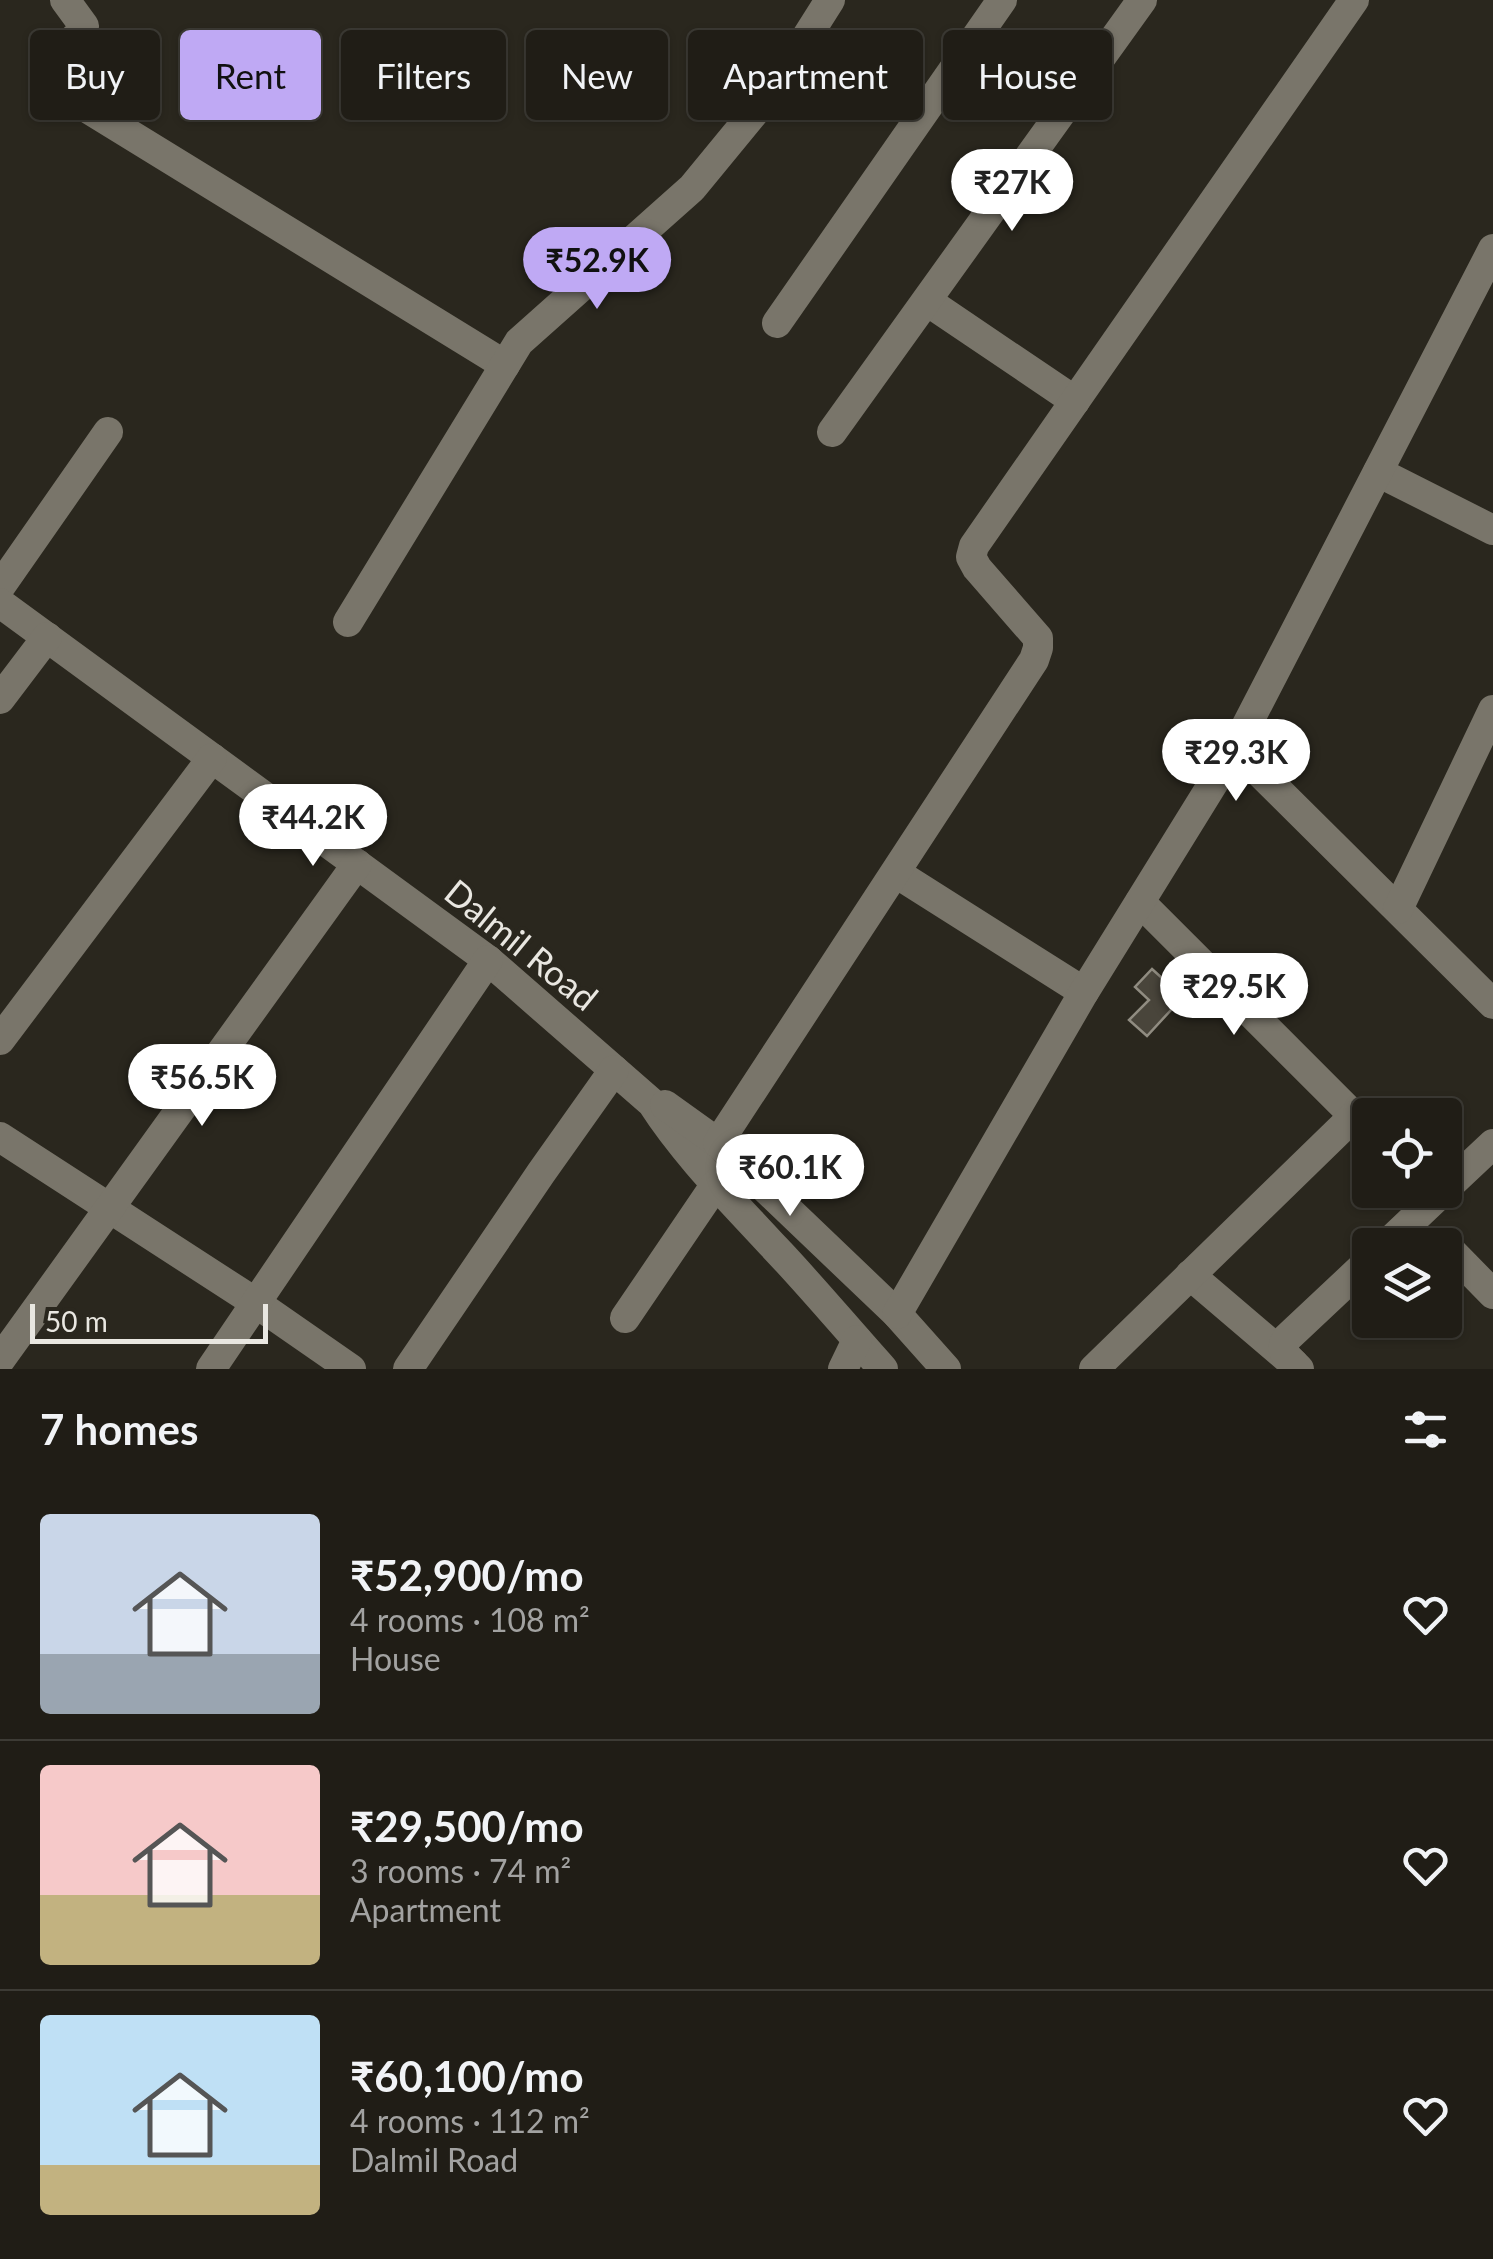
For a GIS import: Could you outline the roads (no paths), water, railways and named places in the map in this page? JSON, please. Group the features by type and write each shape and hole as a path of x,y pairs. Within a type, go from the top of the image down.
{"street":[{"path":"66,0 84,30 44,66 43,76 48,84 504,365"},
{"path":"776,323 1002,0"},
{"path":"832,432 1142,0"},
{"path":"718,1143 1034,660 1038,638 977,568 972,557 974,546 1354,0"},
{"path":"348,622 519,342 714,165 775,87 821,3"},
{"path":"897,1314 1084,992 1235,748 1493,249"},
{"path":"926,301 1074,401"},
{"path":"0,587 108,432"},
{"path":"1378,472 1493,530"},
{"name":"Dalmil Road","path":"0,603 488,960 652,1102"},
{"path":"0,699 48,637"},
{"path":"1398,909 1493,710"},
{"path":"1235,748 1493,1004"},
{"path":"0,1040 212,758"},
{"path":"0,1360 358,864"},
{"path":"896,873 1084,992"},
{"path":"1140,902 1352,1114"},
{"path":"211,1369 488,960"},
{"path":"408,1369 614,1070"},
{"path":"652,1102 672,1109 718,1143 897,1314 946,1369"},
{"path":"652,1102 716,1184 884,1369"},
{"path":"1094,1369 1190,1276 1352,1133"},
{"path":"0,1137 352,1369"},
{"path":"1462,1172 1493,1144"},
{"path":"625,1318 716,1184"},
{"path":"1403,1228 1423,1208"},
{"path":"1462,1262 1493,1294"},
{"path":"1190,1276 1296,1366"},
{"path":"1296,1366 1284,1353 1288,1338 1352,1277"},
{"path":"843,1369 857,1340"}]}
